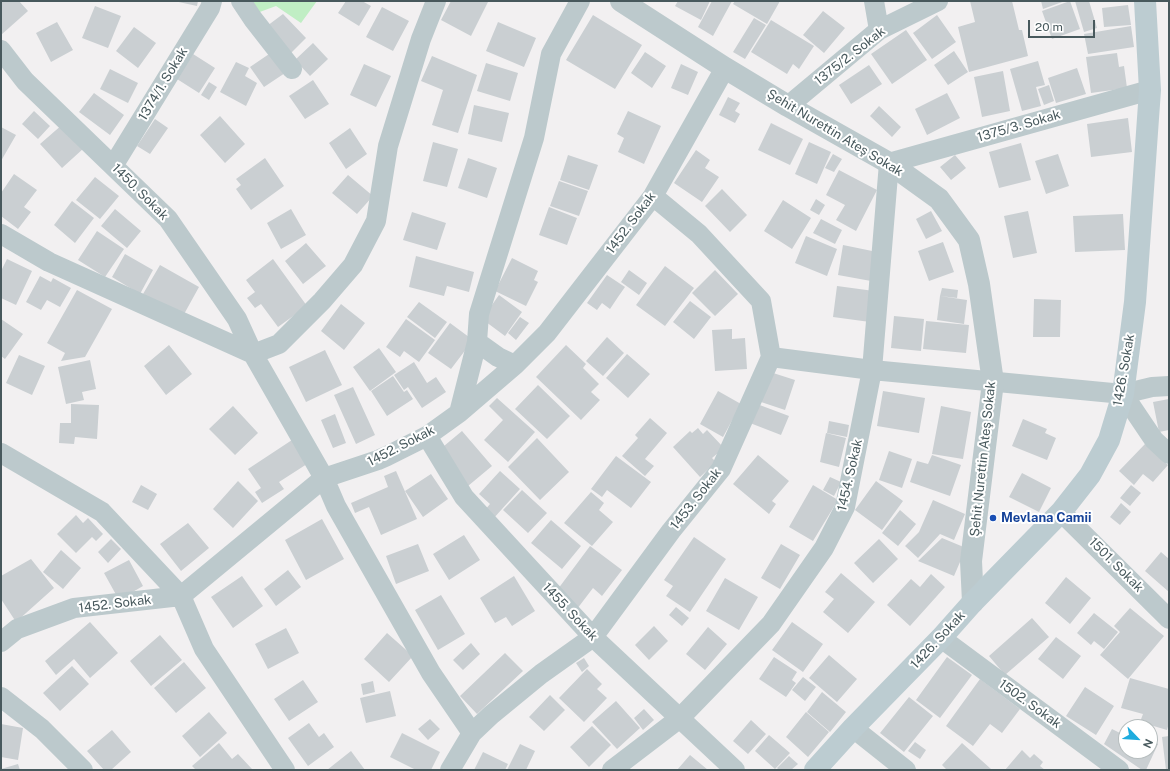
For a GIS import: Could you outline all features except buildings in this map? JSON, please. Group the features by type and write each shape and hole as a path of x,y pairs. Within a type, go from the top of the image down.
{"main road":[{"name":"1426. Sokak","path":"815,770 853,728 941,638 973,602 1061,512 1090,475 1108,440 1123,394 1135,302 1150,90 1145,1"}],"street":[{"name":"1374/1. Sokak","path":"113,166 210,8 212,1"},
{"path":"242,1 253,19 292,69"},
{"path":"1,234 49,262 254,354 279,344 322,301 353,265 376,221 388,146 421,39 436,1"},
{"path":"459,413 477,342 479,314 534,138 551,54 580,1"},
{"name":"Şehit Nurettin Ateş Sokak","path":"621,1 725,68 788,106 889,163 939,199 969,240 980,284 993,382 971,561 973,602"},
{"path":"874,1 879,30"},
{"name":"1375/2. Sokak","path":"788,106 879,30 938,1"},
{"name":"1450. Sokak","path":"1,50 25,81 168,219 237,319 254,354 324,478 336,506 431,673 472,733"},
{"name":"1452. Sokak","path":"1,642 17,629 74,608 181,596 324,478 378,460 427,436 459,413 515,365 547,333 653,196 725,68"},
{"name":"1375/3. Sokak","path":"889,163 1150,90"},
{"name":"1454. Sokak","path":"612,770 680,718 771,624 824,548 845,507 872,370 889,163"},
{"path":"653,196 699,234 761,301 771,357 872,370 1123,394 1152,387 1169,386"},
{"path":"477,342 498,357 515,365"},
{"name":"1453. Sokak","path":"450,770 472,733 541,674 593,637 671,531 721,469 771,357"},
{"path":"1123,394 1154,440 1169,454"},
{"name":"1455. Sokak","path":"427,436 464,497 593,637 735,770"},
{"path":"1,453 102,512 130,544 181,596 204,649 285,770"},
{"name":"1501. Sokak","path":"1061,512 1169,619"},
{"name":"1502. Sokak","path":"941,638 1120,770"},
{"path":"1,698 42,729 83,770"},
{"path":"853,728 906,770"}],"green space":[{"path":"249,1 317,1 301,23 276,6 257,13"}],"place":[{"name":"Mevlana Camii","path":"993,518"}]}
